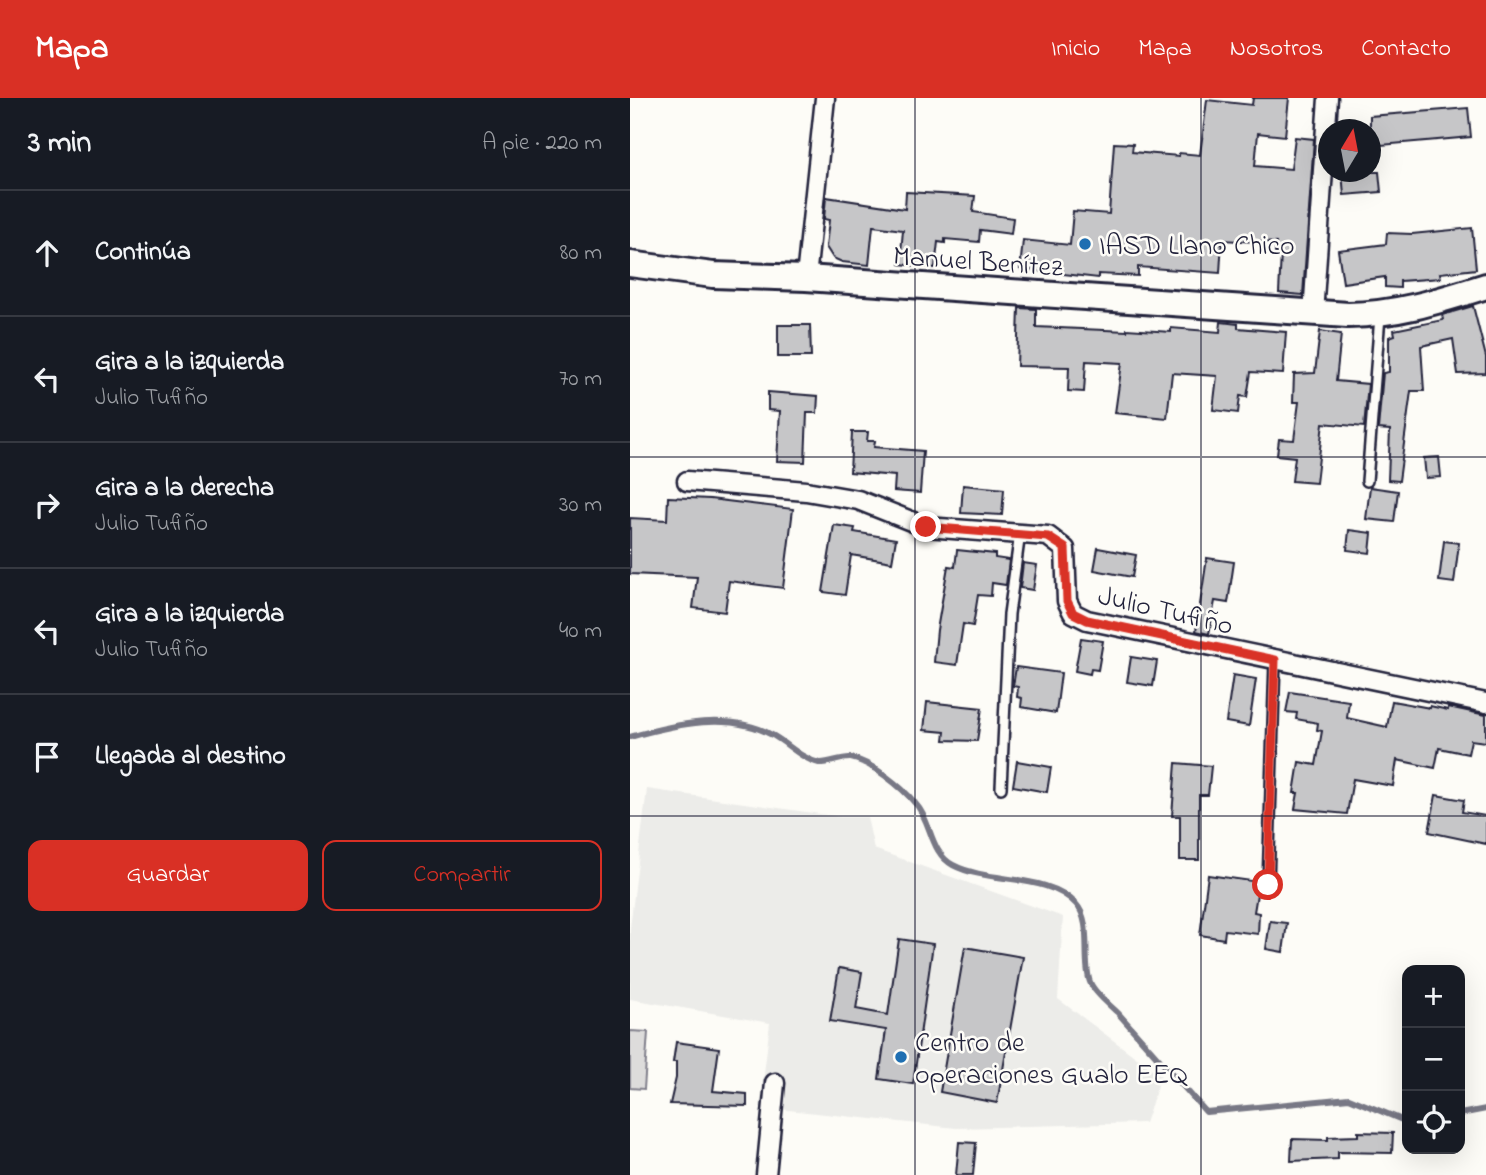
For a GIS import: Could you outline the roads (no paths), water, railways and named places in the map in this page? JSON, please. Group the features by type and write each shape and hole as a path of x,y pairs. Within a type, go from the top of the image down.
{"street":[{"path":"806,278 825,98"},
{"path":"1313,314 1328,98"},
{"name":"Manuel Benítez","path":"630,264 712,275 806,278 1313,314 1380,314 1410,309 1486,286"},
{"name":"Julio Tufiño","path":"687,481 806,491 858,500 926,527 1048,537 1065,548 1067,601 1073,613 1087,620 1486,703"},
{"path":"766,1175 775,1083"}],"lane":[{"path":"1367,481 1380,314"},
{"path":"1000,788 1009,614 1020,533"},
{"path":"1268,885 1275,660"}],"waterway":[{"path":"630,737 684,724 740,724 774,736 801,755 819,763 851,758 868,764 894,783 921,810 939,852 953,865 983,875 1050,888 1064,894 1076,904 1086,931 1088,973 1092,986 1206,1112 1349,1098 1402,1120"},
{"path":"1465,1113 1486,1109"}],"place":[{"name":"IASD Llano Chico","path":"1085,244"},
{"name":"Centro de operaciones Gualo EEQ","path":"901,1057"}]}
